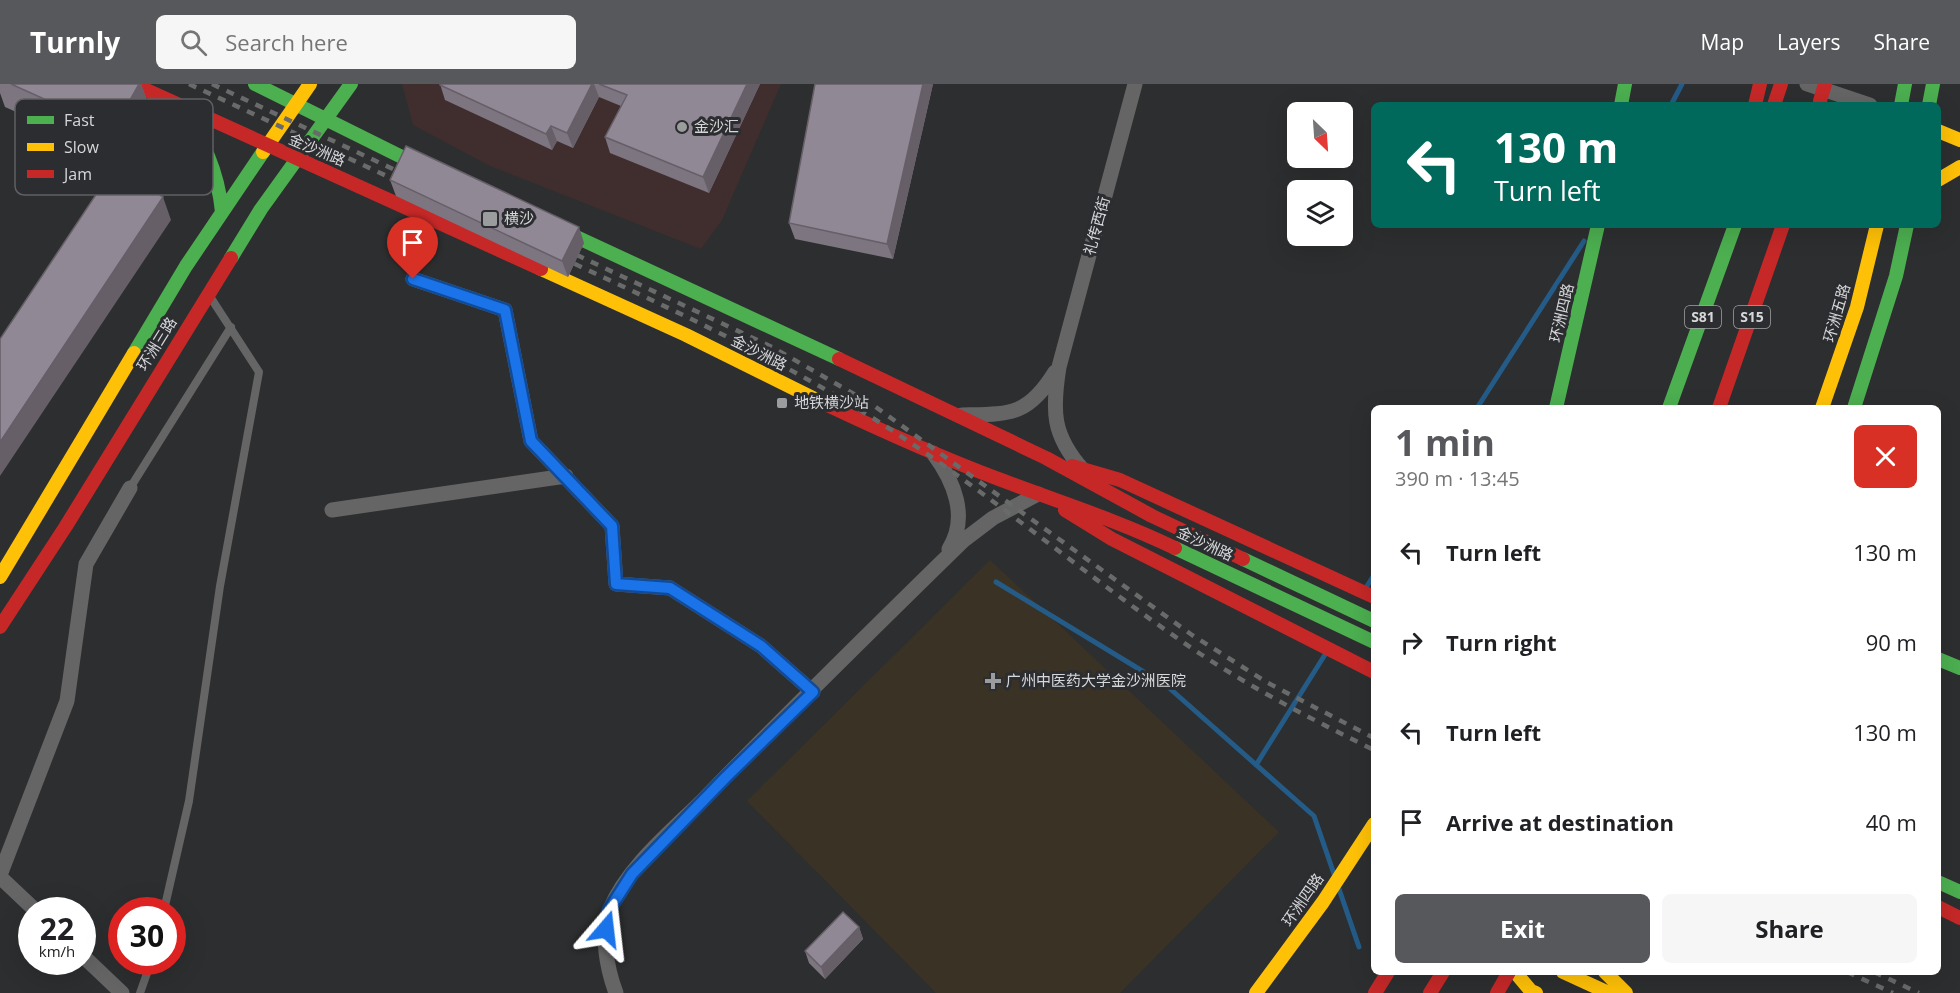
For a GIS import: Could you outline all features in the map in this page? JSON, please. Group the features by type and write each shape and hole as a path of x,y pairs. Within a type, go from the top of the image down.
{"main road":[{"name":"金沙洲路","path":"133,84 164,99"},
{"name":"金沙洲路","path":"255,84 326,121 438,174"},
{"name":"环洲三路","path":"0,577 174,285 309,84"},
{"name":"环洲三路","path":"0,627 66,526 261,209 351,84"},
{"path":"1622,102 1625,84"},
{"path":"1756,102 1760,84"},
{"path":"1819,102 1825,84"},
{"path":"1902,102 1905,84"},
{"path":"1930,102 1933,84"},
{"path":"1775,102 1780,87"},
{"name":"金沙洲路","path":"213,122 686,335 834,410 933,453 1142,532 1371,641"},
{"path":"1941,132 1960,140"},
{"path":"213,164 218,179 222,212"},
{"path":"1941,178 1960,167"},
{"name":"金沙洲路","path":"546,223 958,415 1046,458 1152,516 1371,620"},
{"name":"环洲四路","path":"1557,405 1597,228"},
{"path":"1670,405 1688,356 1725,228"},
{"name":"S81","path":"1670,405 1734,228"},
{"name":"S15","path":"1720,405 1782,228"},
{"name":"环洲五路","path":"1823,405 1857,307 1876,228"},
{"path":"1855,405 1896,276 1906,228"},
{"path":"1046,458 1120,480 1371,596"},
{"path":"1038,494 1112,538 1371,670"},
{"path":"1941,660 1960,668"},
{"name":"环洲四路","path":"1256,993 1323,902 1371,829"},
{"path":"1941,883 1960,892"},
{"path":"1941,908 1960,918"},
{"path":"1375,993 1386,975"},
{"path":"1430,993 1441,975"},
{"path":"1497,993 1507,975"},
{"path":"1518,975 1533,989"},
{"path":"1569,975 1608,993"},
{"path":"1608,975 1626,993"}],"street":[{"name":"礼传西街","path":"1059,367 1136,84"},
{"path":"1807,84 1861,102"},
{"path":"413,279 505,310 531,441 612,526 616,584 670,588 761,646 813,692"},
{"path":"958,415 996,415 1029,406 1042,393 1059,367"},
{"path":"1059,367 1053,406 1055,420 1065,447 1099,488"},
{"path":"933,453 952,485 959,517 951,545 940,563"},
{"path":"332,510 566,476"},
{"path":"22,897 0,876 67,701 86,564 130,488"},
{"path":"616,993 610,972 606,929 609,910 632,874 940,563 979,527 1038,494"},
{"path":"96,968 122,993"}],"lane":[{"path":"167,897 189,801 220,586 260,372 208,294"},
{"path":"130,488 231,327"},
{"path":"140,993 146,975"}],"shaded area":[{"path":"402,84 781,84 722,220 701,249 490,166 413,125"},
{"name":"广州中医药大学金沙洲医院","path":"990,560 1279,832 1120,993 936,993 747,801"}],"building":[{"path":"11,84 139,84 131,99 44,99"},
{"path":"440,84 592,84 567,133 551,126 546,134"},
{"name":"金沙汇","path":"599,84 747,84 703,177 605,137 627,95"},
{"path":"815,84 923,84 887,244 789,223"},
{"name":"横沙","path":"406,146 579,227 562,261 390,180"},
{"path":"96,195 160,195 163,197 0,442 0,339"},
{"path":"843,912 859,927 821,967 805,951"}],"waterway":[{"path":"1673,102 1682,84"},
{"path":"1479,405 1584,241"},
{"path":"1365,589 1371,580"},
{"path":"996,582 1167,686 1314,816 1334,874"},
{"path":"1256,765 1326,653"},
{"path":"1339,889 1359,947"}],"railway":[{"path":"189,84 406,185"},
{"path":"212,84 410,177"},
{"path":"562,248 772,347 873,405 1192,635 1268,683 1371,736"},
{"path":"560,257 731,339 856,408 935,459 1202,655 1286,705 1371,748"},
{"path":"1854,975 1893,993"},
{"path":"1880,975 1919,993"}],"traffic: fast":[{"path":"255,84 428,170"},
{"path":"231,258 261,209 351,84"},
{"path":"1622,102 1625,84"},
{"path":"1902,102 1905,84"},
{"path":"1930,102 1933,84"},
{"path":"134,353 186,266 263,152"},
{"path":"213,169 222,212"},
{"path":"557,228 839,359"},
{"path":"1557,405 1597,228"},
{"path":"1670,405 1734,228"},
{"path":"1855,405 1896,276 1906,228"},
{"path":"1175,548 1371,641"},
{"path":"1243,559 1371,620"},
{"path":"1941,660 1960,668"},
{"path":"1941,883 1960,892"}],"traffic: slow":[{"path":"263,152 310,84"},
{"path":"1941,132 1960,140"},
{"path":"1941,178 1960,167"},
{"path":"1823,405 1857,307 1876,228"},
{"path":"541,269 686,335 823,403"},
{"path":"0,577 134,353"},
{"path":"1256,993 1323,902 1371,829"},
{"path":"1518,975 1531,991 1536,993"},
{"path":"1570,975 1609,993"},
{"path":"1608,975 1626,993"}],"traffic: jam":[{"path":"133,84 166,99"},
{"path":"1756,102 1760,84"},
{"path":"1775,102 1781,84"},
{"path":"1820,101 1825,84"},
{"path":"213,120 541,269"},
{"path":"1720,405 1782,228"},
{"path":"0,627 66,526 231,258"},
{"path":"839,359 1046,458 1152,516 1243,559"},
{"path":"823,403 952,461 1109,520 1175,548"},
{"path":"1072,466 1120,480 1371,596"},
{"path":"1065,510 1112,539 1371,670"},
{"path":"1941,908 1960,918"},
{"path":"1375,993 1386,975"},
{"path":"1430,993 1441,975"},
{"path":"1497,993 1507,975"}],"place":[{"name":"金沙汇","path":"682,127"},
{"name":"横沙","path":"490,219"},
{"name":"地铁横沙站","path":"782,403"},
{"name":"广州中医药大学金沙洲医院","path":"993,681"}],"route":[{"path":"413,279 505,310 531,441 612,526 616,584 670,588 761,646 813,692 632,874 609,910 606,929"}]}
